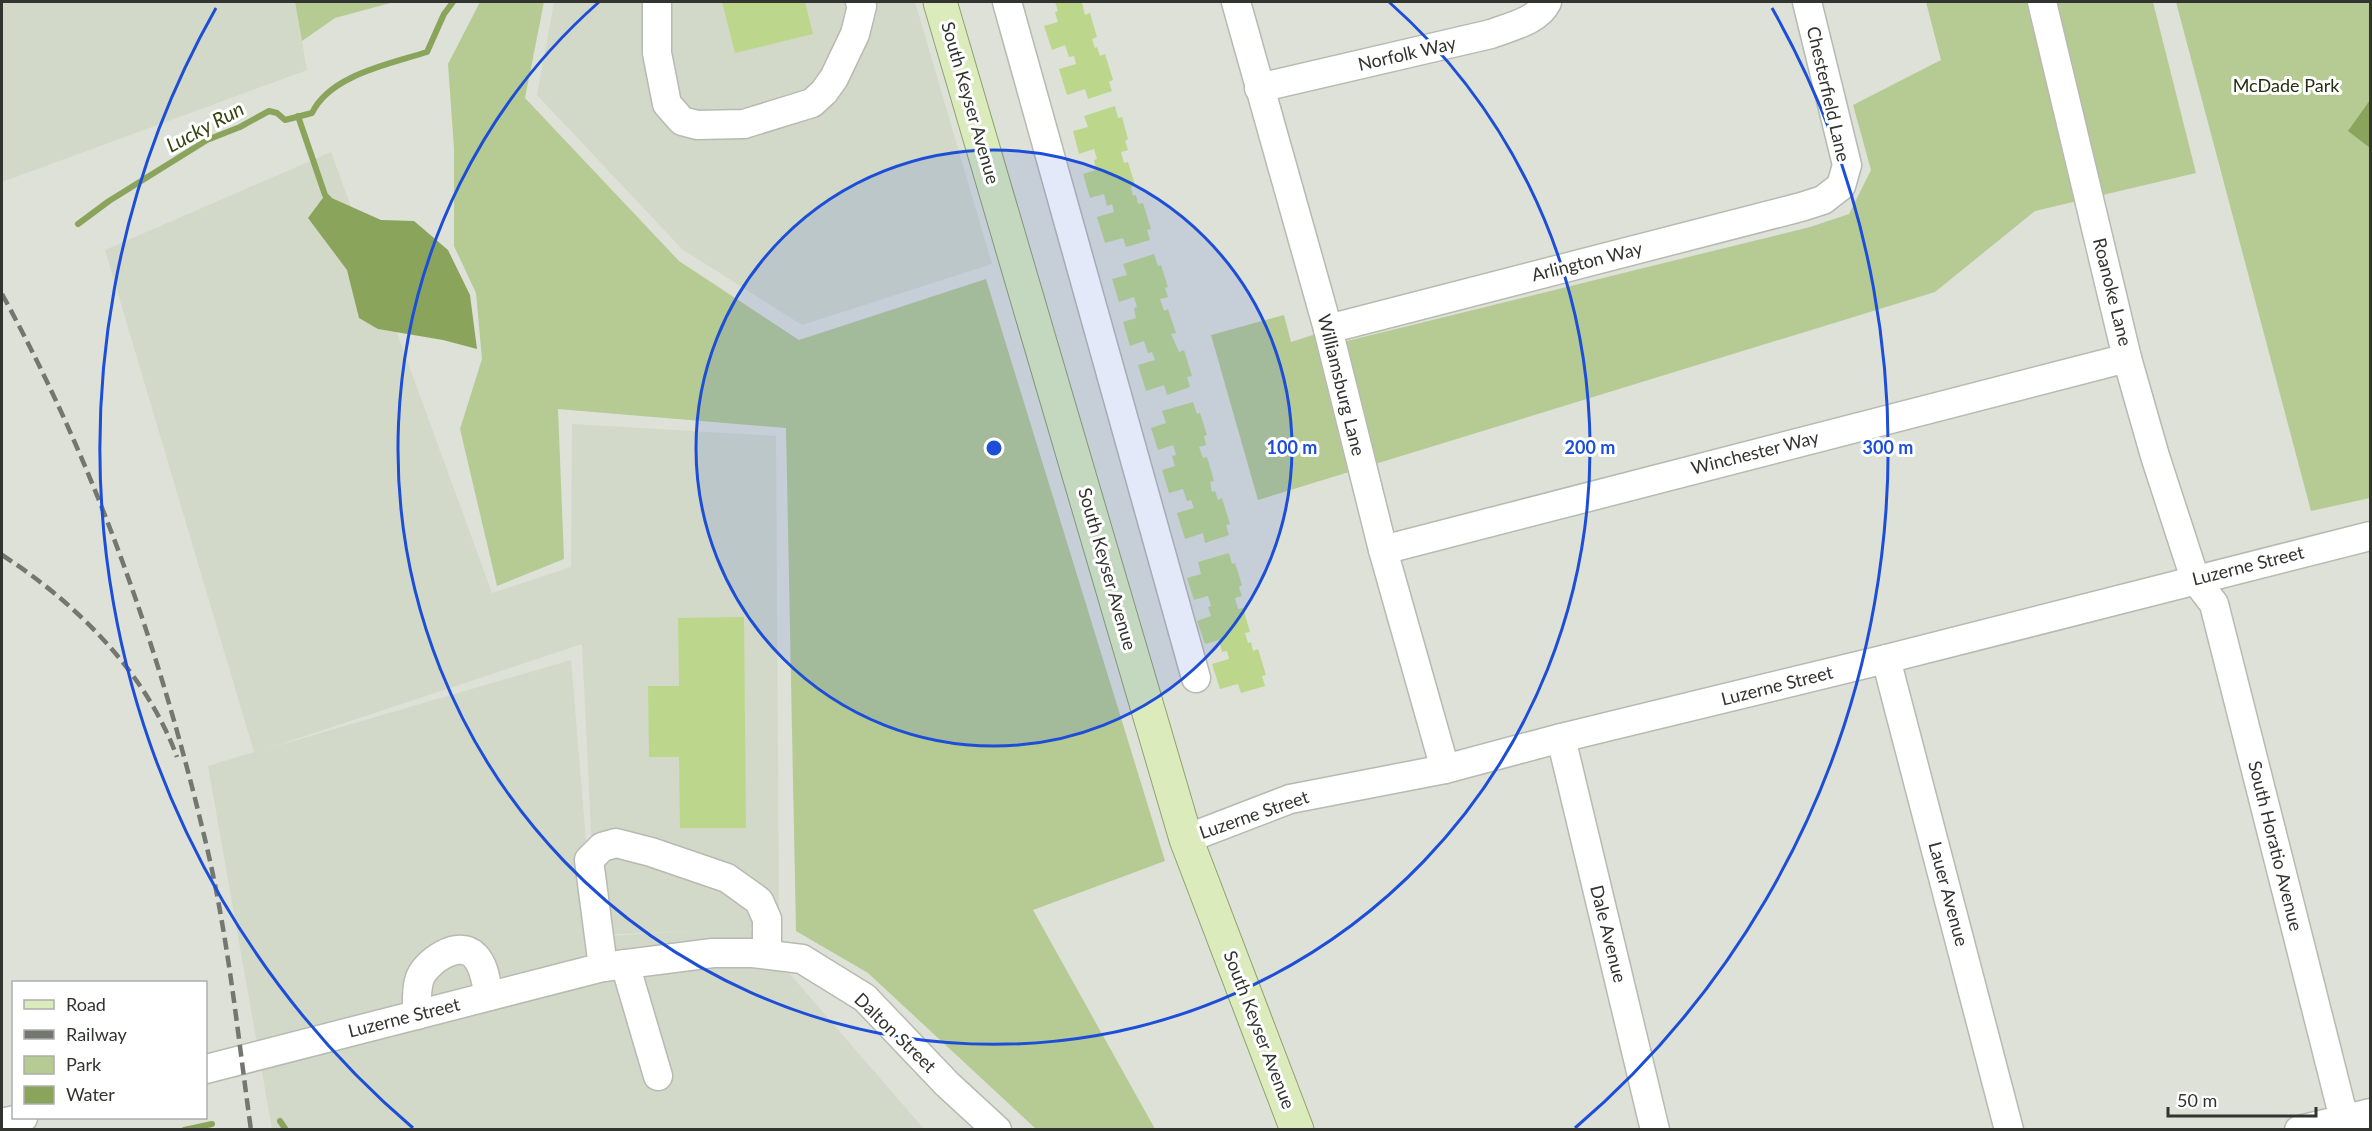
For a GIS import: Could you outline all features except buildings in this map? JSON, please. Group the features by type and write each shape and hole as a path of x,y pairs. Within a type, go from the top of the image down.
{"main road":[{"name":"South Keyser Avenue","path":"940,2 1186,839 1297,1130"}],"street":[{"path":"657,2 657,53 667,104 682,121 697,125 744,124 812,103 834,78 851,43 862,6 861,2"},
{"path":"1007,2 1196,678"},
{"name":"Williamsburg Lane","path":"1236,2 1328,329 1383,550 1445,769"},
{"name":"Norfolk Way","path":"1259,88 1491,34 1526,21 1544,7 1546,2"},
{"name":"Chesterfield Lane","path":"1807,2 1847,165 1841,186"},
{"name":"Roanoke Lane","path":"2042,2 2127,358 2155,456 2195,579"},
{"name":"Arlington Way","path":"1328,329 1801,207 1823,200 1841,186"},
{"name":"Winchester Way","path":"1383,550 2127,358"},
{"name":"Luzerne Street","path":"1186,839 1290,799 1445,769 2370,536"},
{"name":"South Horatio Avenue","path":"2195,579 2214,604 2357,1116"},
{"name":"Lauer Avenue","path":"1886,659 2009,1130"},
{"name":"Dale Avenue","path":"1561,738 1655,1130"},
{"path":"658,1076 614,966 589,860 602,847 616,843 651,852 727,878 759,901 767,919 767,954"},
{"path":"417,1015 419,981 425,968 442,956 457,950 467,950 476,956 483,971 489,996"},
{"name":"Dalton Street","path":"614,966 713,953 767,954 802,958 865,998 947,1084 997,1130"},
{"name":"Luzerne Street","path":"207,1069 614,966"},
{"path":"2299,1130 2357,1116"},
{"path":"2,1123 19,1119"}],"shaded area":[{"path":"2,2 295,2 307,70 2,182"},
{"path":"554,2 915,2 992,264 802,325 682,249 537,95"},
{"path":"331,152 492,593 571,567 572,424 776,436 779,926 750,928 924,1129 272,1129 208,766 254,752 105,250","holes":["582,644 596,935 690,931 594,937 571,660 266,749"]}],"green space":[{"path":"295,2 394,2 335,18 302,41"},
{"path":"480,2 544,2 525,98 679,261 799,340 986,279 1165,861 1033,910 1155,1129 1036,1129 868,973 796,931 786,428 558,409 564,559 497,586 460,429 482,359 476,293 454,246 454,149 448,64"},
{"path":"1926,2 2153,2 2196,173 2035,211 1935,292 1258,500 1211,335 1284,315 1291,342 1319,333 1343,342 1810,227 1849,214 1871,170 1853,105 1941,60"},
{"name":"McDade Park","path":"2176,2 2370,2 2370,498 2311,511"}],"water":[{"path":"2370,100 2370,148 2348,131"},
{"path":"325,195 381,220 414,221 448,250 470,295 477,349 443,340 378,329 359,318 347,270 308,218"}],"waterway":[{"name":"Lucky Run","path":"78,224 109,201 207,140 240,127 269,111 277,113 285,120 312,113 332,89 347,80 427,52 444,14 453,2"},
{"path":"298,116 325,195 329,199"},
{"path":"280,1121 286,1130"},
{"path":"184,1130 212,1124"}],"railway":[{"path":"2,294 37,360 98,497 124,566 170,708 215,886 227,955 251,1130"},
{"path":"2,555 56,594 105,642 147,696 164,726 177,757"}]}
